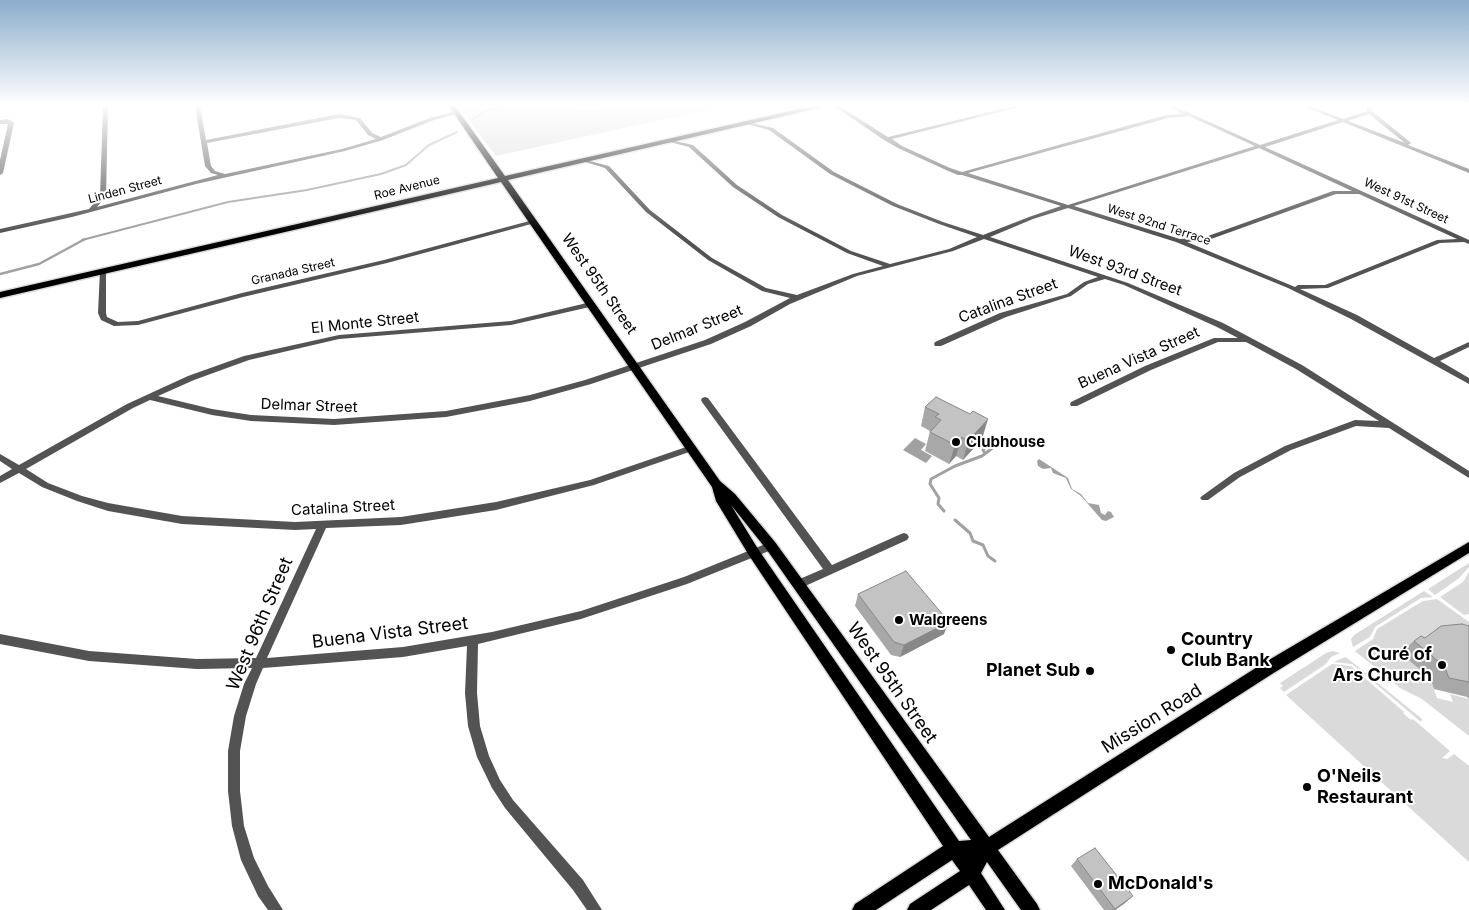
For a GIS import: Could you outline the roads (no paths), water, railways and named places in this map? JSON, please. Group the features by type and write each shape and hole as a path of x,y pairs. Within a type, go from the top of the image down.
{"main road":[{"name":"West 95th Street","path":"481,148 692,448 716,484 722,501 754,553 996,910"},
{"name":"Roe Avenue","path":"0,295 633,148"},
{"name":"West 95th Street","path":"716,484 731,497 771,546 1031,910"},
{"name":"Mission Road","path":"916,910 972,874 986,848 1268,669 1469,547"},
{"path":"861,910 954,849 986,848"}],"street":[{"path":"0,173 6,148"},
{"path":"90,211 103,196 104,148"},
{"path":"205,148 208,166 214,172 226,175"},
{"name":"Linden Street","path":"0,231 90,211 196,182 346,148"},
{"path":"694,148 735,186 806,231 858,256 892,265"},
{"name":"West 93rd Street","path":"797,148 816,163 849,183 916,214 1105,277 1159,297 1220,325 1300,367 1469,475"},
{"name":"West 92nd Terrace","path":"905,148 960,174 1178,241 1290,286 1469,381"},
{"path":"960,174 1052,148"},
{"name":"Delmar Street","path":"149,397 204,411 250,418 325,422 372,421 481,408 561,390 635,367 717,339 799,297 855,275 952,250 1031,218 1256,148"},
{"name":"West 91st Street","path":"1264,148 1469,242"},
{"path":"1414,148 1469,171"},
{"path":"607,167 607,160 610,154"},
{"path":"584,160 607,167 648,211 687,243 764,290 784,296 799,297"},
{"path":"196,182 208,166"},
{"path":"1334,180 1337,186 1336,192"},
{"path":"1178,241 1209,238 1336,192 1363,194"},
{"path":"103,196 112,202 121,203"},
{"name":"Granada Street","path":"103,271 102,313 104,318 117,324 126,324 385,262 533,222"},
{"path":"1438,228 1440,232 1439,241"},
{"path":"1209,238 1204,243 1214,255"},
{"path":"1290,286 1326,287 1439,241 1469,242"},
{"path":"855,275 861,264 858,256"},
{"path":"1078,268 1086,283"},
{"name":"Catalina Street","path":"938,344 997,318 1069,295 1086,283 1105,277"},
{"path":"1326,287 1323,296 1326,304"},
{"path":"764,290 773,303 772,310"},
{"name":"El Monte Street","path":"149,397 217,368 307,343 362,335 511,323 591,304"},
{"name":"Buena Vista Street","path":"1218,340 1220,325"},
{"name":"Buena Vista Street","path":"1074,404 1148,368 1218,340 1250,340"},
{"path":"1434,361 1469,344"},
{"path":"0,480 149,397"},
{"path":"705,400 830,570"},
{"path":"1355,423 1359,405"},
{"path":"1205,498 1237,475 1279,452 1355,423 1392,426"},
{"name":"Catalina Street","path":"0,456 45,485 80,499 141,514 225,524 322,526 401,521 496,506 591,483 692,448"},
{"name":"West 96th Street","path":"276,910 263,891 248,860 238,826 234,791 234,751 240,716 259,664 322,526"},
{"path":"799,584 904,538"},
{"name":"Buena Vista Street","path":"0,639 47,649 149,662 259,664 358,658 473,640 549,624 637,598 771,546"},
{"path":"473,640 474,726 483,757 496,784 510,804 578,885 595,910"}],"waterway":[{"path":"84,239 228,202 307,190 381,174 406,165 425,148"},
{"path":"0,274 39,264 84,239"},
{"path":"944,511 938,504 939,498 930,484 931,479 955,466 982,456 995,446 994,442"},
{"path":"985,453 983,450 987,444"},
{"path":"955,520 970,533 973,541 983,545 988,556 995,561"}],"place":[{"name":"Clubhouse","path":"956,442"},
{"name":"Walgreens","path":"899,620"},
{"name":"Country Club Bank","path":"1171,650"},
{"name":"Curé of Ars Church","path":"1442,665"},
{"name":"Planet Sub","path":"1090,671"},
{"name":"O'Neils Restaurant","path":"1307,787"},
{"name":"McDonald's","path":"1098,884"}]}
